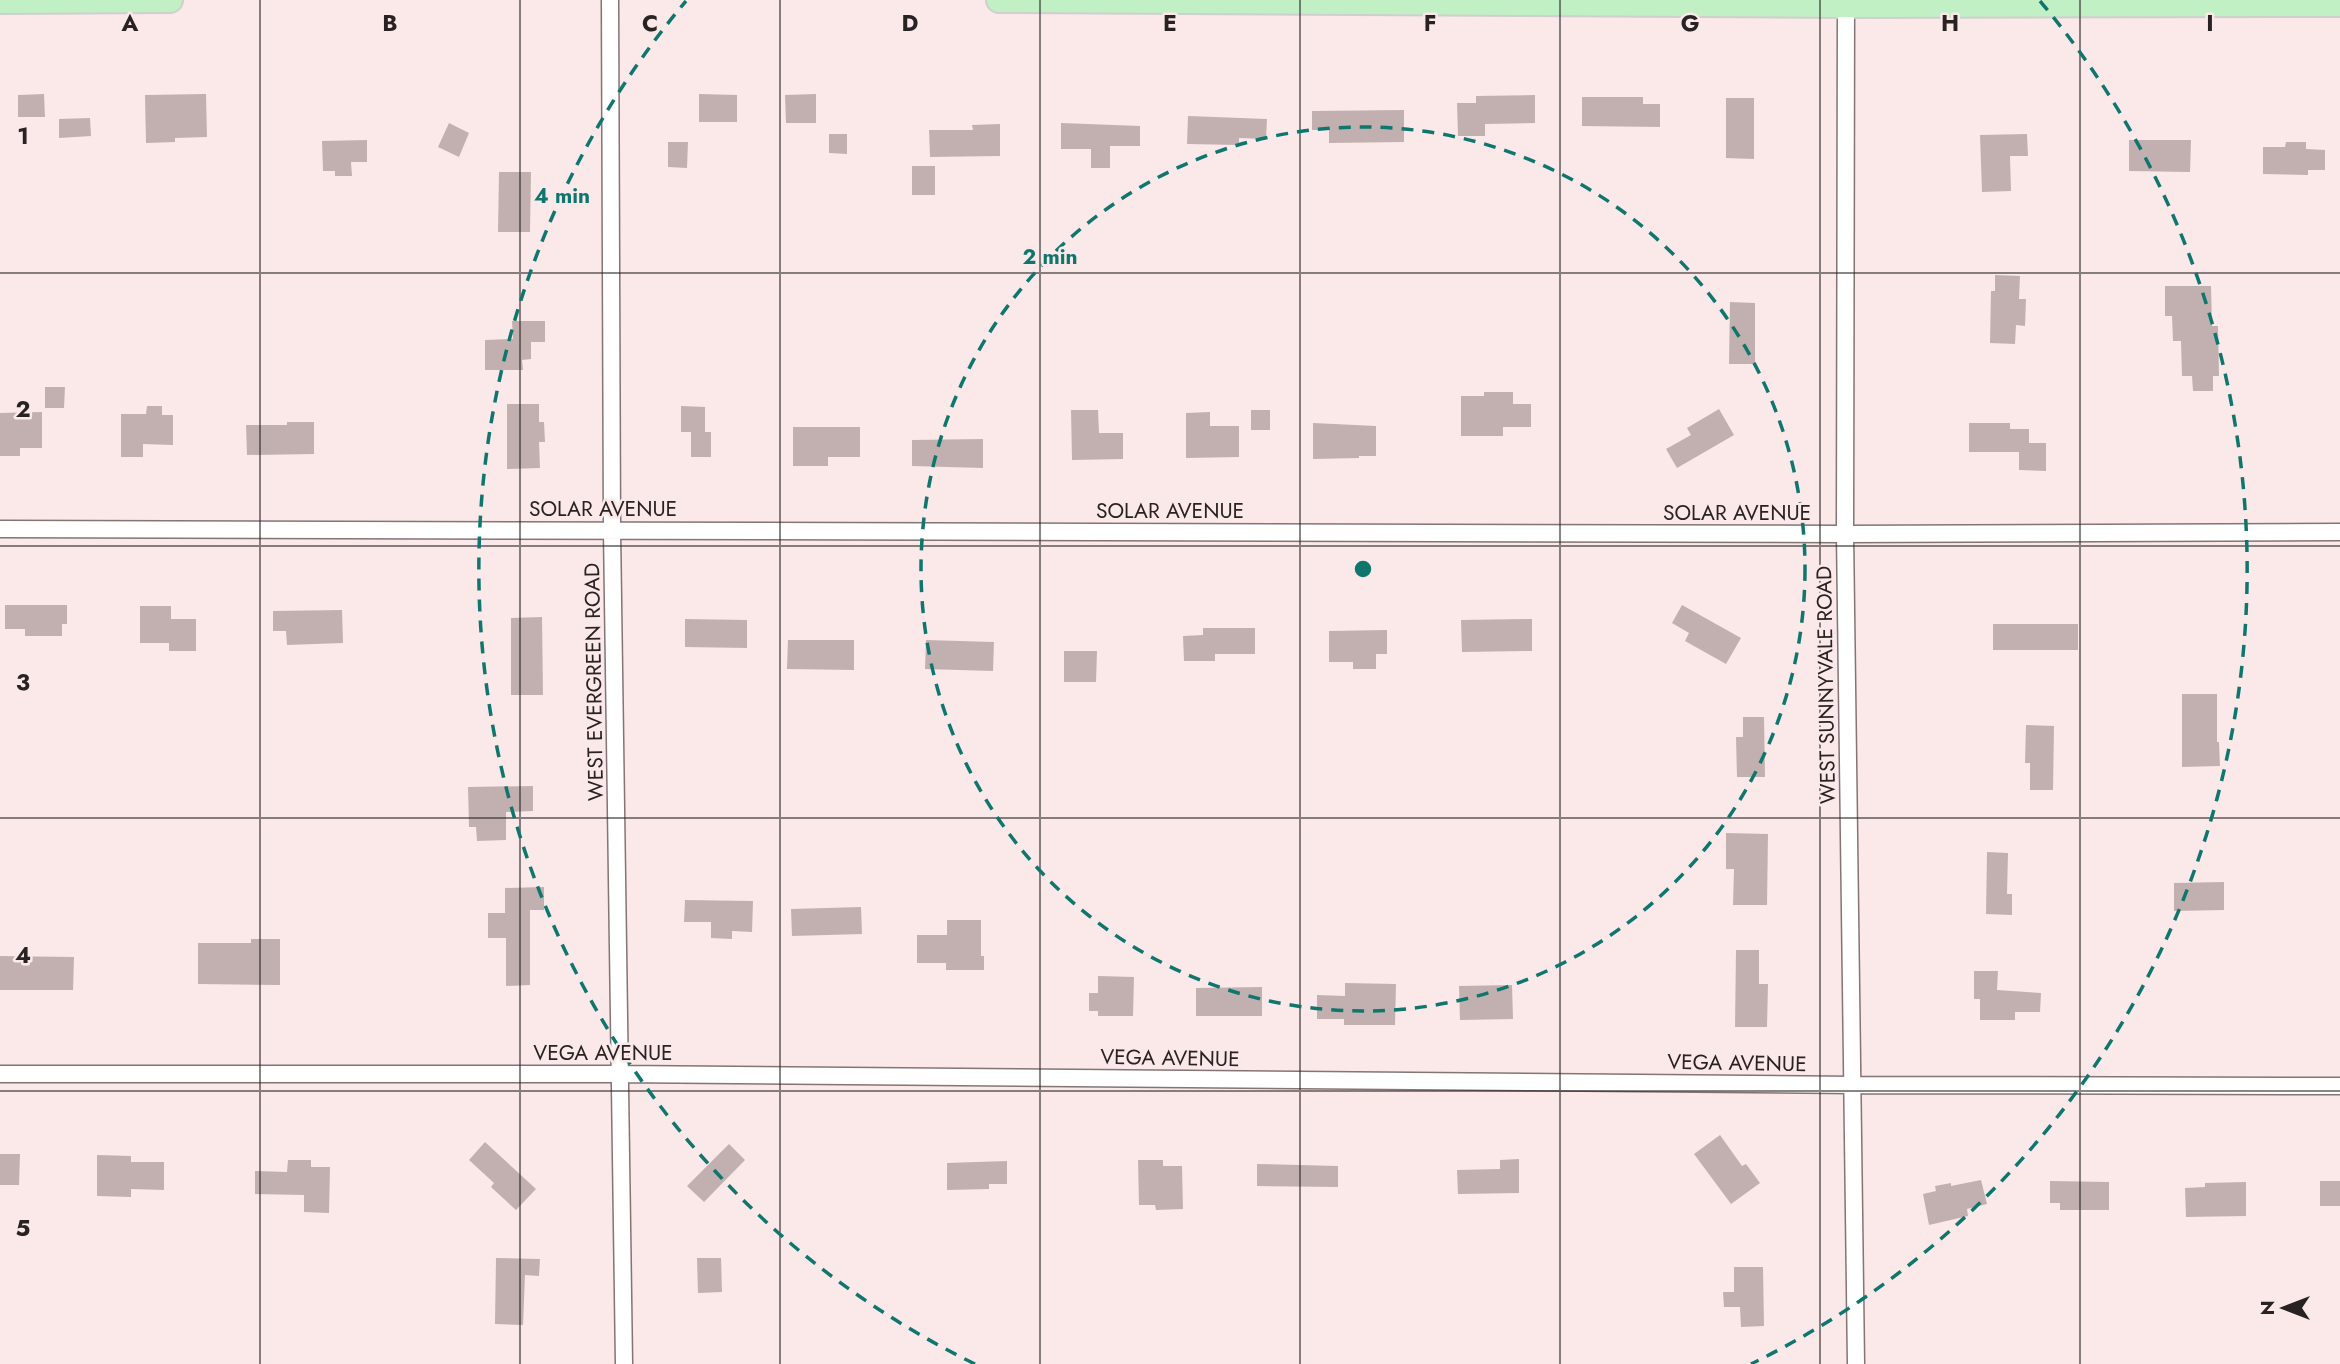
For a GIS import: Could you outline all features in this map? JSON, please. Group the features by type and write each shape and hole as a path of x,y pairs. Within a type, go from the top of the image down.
{"main road":[{"path":"0,1 170,0"},
{"path":"999,0 1846,5 1886,2 2340,4"}],"street":[{"name":"WEST EVERGREEN ROAD","path":"610,0 612,530 624,1364"},
{"name":"WEST SUNNYVALE ROAD","path":"1846,5 1845,534 1856,1364"},
{"name":"SOLAR AVENUE","path":"0,529 1845,534 2340,532"},
{"name":"VEGA AVENUE","path":"0,1074 620,1074 1853,1085 2340,1086"}],"building":[{"path":"44,94 45,117 18,117 18,95"},
{"path":"206,94 207,137 175,138 175,142 146,143 145,95"},
{"path":"699,94 737,95 737,122 699,122"},
{"path":"816,94 816,123 786,123 785,95"},
{"path":"1535,95 1535,123 1485,124 1485,136 1458,136 1457,103 1476,103 1476,96"},
{"path":"1582,97 1643,97 1643,104 1660,104 1660,127 1582,126"},
{"path":"1726,98 1754,98 1754,159 1726,158"},
{"path":"1404,110 1404,142 1329,143 1329,130 1312,130 1312,111"},
{"path":"1188,116 1267,119 1266,139 1239,138 1239,145 1187,144"},
{"path":"90,118 91,136 59,138 59,119"},
{"path":"449,123 469,133 459,157 438,147"},
{"path":"1061,123 1140,126 1140,146 1110,146 1110,168 1091,168 1091,149 1061,149"},
{"path":"1000,124 1000,156 930,157 929,130 973,130 972,125"},
{"path":"829,134 847,134 847,154 829,153"},
{"path":"2027,134 2028,156 2010,156 2011,191 1982,192 1980,135"},
{"path":"367,140 367,162 351,162 352,176 335,176 335,171 323,171 322,141"},
{"path":"2129,140 2191,140 2190,172 2129,171"},
{"path":"668,142 688,142 687,168 668,167"},
{"path":"2286,142 2306,142 2306,149 2325,150 2325,170 2308,170 2308,175 2263,174 2263,147 2285,147"},
{"path":"912,166 935,166 935,195 912,195"},
{"path":"499,172 531,172 530,232 498,232"},
{"path":"1995,275 2020,276 2019,299 2026,299 2025,326 2016,325 2015,344 1990,343 1991,291 1995,291"},
{"path":"2165,286 2211,286 2212,326 2218,326 2219,376 2213,376 2213,391 2193,391 2192,376 2182,376 2181,341 2173,341 2172,316 2165,316"},
{"path":"1730,302 1755,303 1755,364 1729,364"},
{"path":"512,321 545,321 545,342 531,342 531,359 522,360 523,370 485,370 485,340 513,339"},
{"path":"45,387 65,387 64,408 45,408"},
{"path":"1484,392 1513,392 1513,404 1531,404 1531,427 1503,427 1503,436 1461,436 1461,396 1484,396"},
{"path":"507,404 539,404 539,422 544,422 545,442 539,442 540,468 507,469"},
{"path":"147,406 162,406 162,415 173,415 173,445 143,444 143,457 121,457 121,414 146,414"},
{"path":"681,406 705,407 705,432 711,432 711,457 691,457 691,432 681,432"},
{"path":"1719,409 1734,435 1677,468 1666,449 1691,435 1687,428"},
{"path":"1071,410 1098,410 1099,433 1123,433 1123,459 1072,460"},
{"path":"1251,410 1270,410 1270,430 1251,430"},
{"path":"42,412 42,448 20,448 20,456 0,456 0,413"},
{"path":"1210,412 1210,426 1239,426 1239,457 1186,458 1186,413"},
{"path":"287,422 314,422 314,454 247,455 246,425 287,425"},
{"path":"1313,423 1376,426 1376,456 1313,459"},
{"path":"1969,423 2010,423 2010,429 2029,429 2029,443 2046,443 2046,471 2019,470 2019,452 1969,452"},
{"path":"793,427 860,427 860,457 828,457 828,466 793,466"},
{"path":"983,439 983,468 912,466 912,440"},
{"path":"5,605 67,605 67,624 62,624 62,636 25,636 25,629 5,629"},
{"path":"1682,605 1741,638 1726,664 1685,641 1689,633 1672,623"},
{"path":"140,606 171,606 171,619 196,619 196,651 169,651 169,643 140,643"},
{"path":"342,610 343,643 287,645 286,631 273,631 273,611"},
{"path":"542,617 543,695 511,695 511,618"},
{"path":"685,619 747,620 747,648 685,647"},
{"path":"1532,619 1532,651 1462,652 1461,620"},
{"path":"1993,624 2078,624 2078,650 1993,650"},
{"path":"1203,628 1255,628 1255,654 1215,654 1215,661 1184,661 1183,636 1203,635"},
{"path":"1387,630 1387,654 1376,654 1376,669 1353,669 1353,662 1329,662 1329,631"},
{"path":"788,640 854,640 854,670 787,669"},
{"path":"926,640 994,642 993,671 925,669"},
{"path":"1064,651 1097,651 1096,682 1064,682"},
{"path":"2182,694 2217,694 2220,766 2182,767"},
{"path":"1743,717 1764,717 1765,777 1737,777 1736,737 1743,737"},
{"path":"2026,725 2054,726 2053,790 2030,790 2030,763 2025,763"},
{"path":"533,786 533,811 506,812 506,840 477,841 476,827 469,827 468,787"},
{"path":"1726,833 1768,834 1767,905 1733,905 1734,869 1726,869"},
{"path":"1987,852 2008,853 2007,894 2012,894 2012,915 1986,914"},
{"path":"2224,882 2224,910 2174,911 2174,883"},
{"path":"544,887 544,910 530,910 530,985 506,986 506,938 488,938 488,913 505,913 505,888"},
{"path":"685,900 753,901 752,932 732,931 732,939 711,938 711,922 684,922"},
{"path":"861,907 862,934 792,936 791,909"},
{"path":"947,920 981,920 981,956 984,956 984,970 946,970 946,963 917,963 917,935 947,935"},
{"path":"251,939 280,939 280,985 198,984 198,943 251,943"},
{"path":"1736,950 1759,950 1759,984 1768,984 1767,1027 1735,1027"},
{"path":"0,956 74,957 73,990 0,990"},
{"path":"1974,971 1998,971 1997,990 2041,993 2040,1012 2015,1012 2015,1020 1980,1020 1980,999 1974,999"},
{"path":"1098,976 1134,977 1133,1016 1098,1016 1098,1011 1089,1011 1089,993 1098,993"},
{"path":"1345,983 1396,984 1395,1025 1344,1025 1344,1019 1317,1019 1317,995 1345,996"},
{"path":"1512,985 1513,1019 1460,1020 1459,986"},
{"path":"1262,987 1262,1016 1196,1016 1196,988"},
{"path":"1720,1135 1742,1166 1746,1164 1760,1183 1731,1204 1694,1154"},
{"path":"485,1142 536,1189 516,1210 491,1187 494,1183 469,1160"},
{"path":"729,1144 745,1160 704,1202 687,1186"},
{"path":"0,1154 20,1154 19,1185 0,1185"},
{"path":"97,1155 131,1156 131,1162 164,1162 164,1190 131,1189 131,1197 97,1196"},
{"path":"1519,1159 1519,1193 1458,1194 1457,1170 1500,1169 1500,1160"},
{"path":"288,1160 311,1160 311,1167 330,1167 329,1213 304,1212 304,1195 255,1194 255,1171 287,1172"},
{"path":"1138,1160 1163,1160 1163,1166 1182,1166 1183,1209 1156,1210 1155,1205 1139,1205"},
{"path":"1007,1161 1007,1184 989,1184 989,1189 947,1190 947,1163"},
{"path":"1257,1164 1338,1166 1338,1187 1257,1186"},
{"path":"1981,1180 1987,1204 1967,1209 1968,1216 1929,1225 1923,1194 1936,1191 1935,1186"},
{"path":"2050,1181 2109,1182 2109,1210 2060,1210 2060,1203 2050,1203"},
{"path":"2320,1181 2340,1181 2340,1206 2320,1206"},
{"path":"2246,1182 2246,1216 2186,1217 2185,1188 2205,1187 2205,1183"},
{"path":"496,1258 540,1259 539,1276 525,1275 523,1325 495,1324"},
{"path":"697,1258 721,1258 722,1292 698,1293"},
{"path":"1734,1267 1763,1267 1764,1326 1741,1327 1740,1307 1724,1307 1723,1292 1734,1292"}]}
